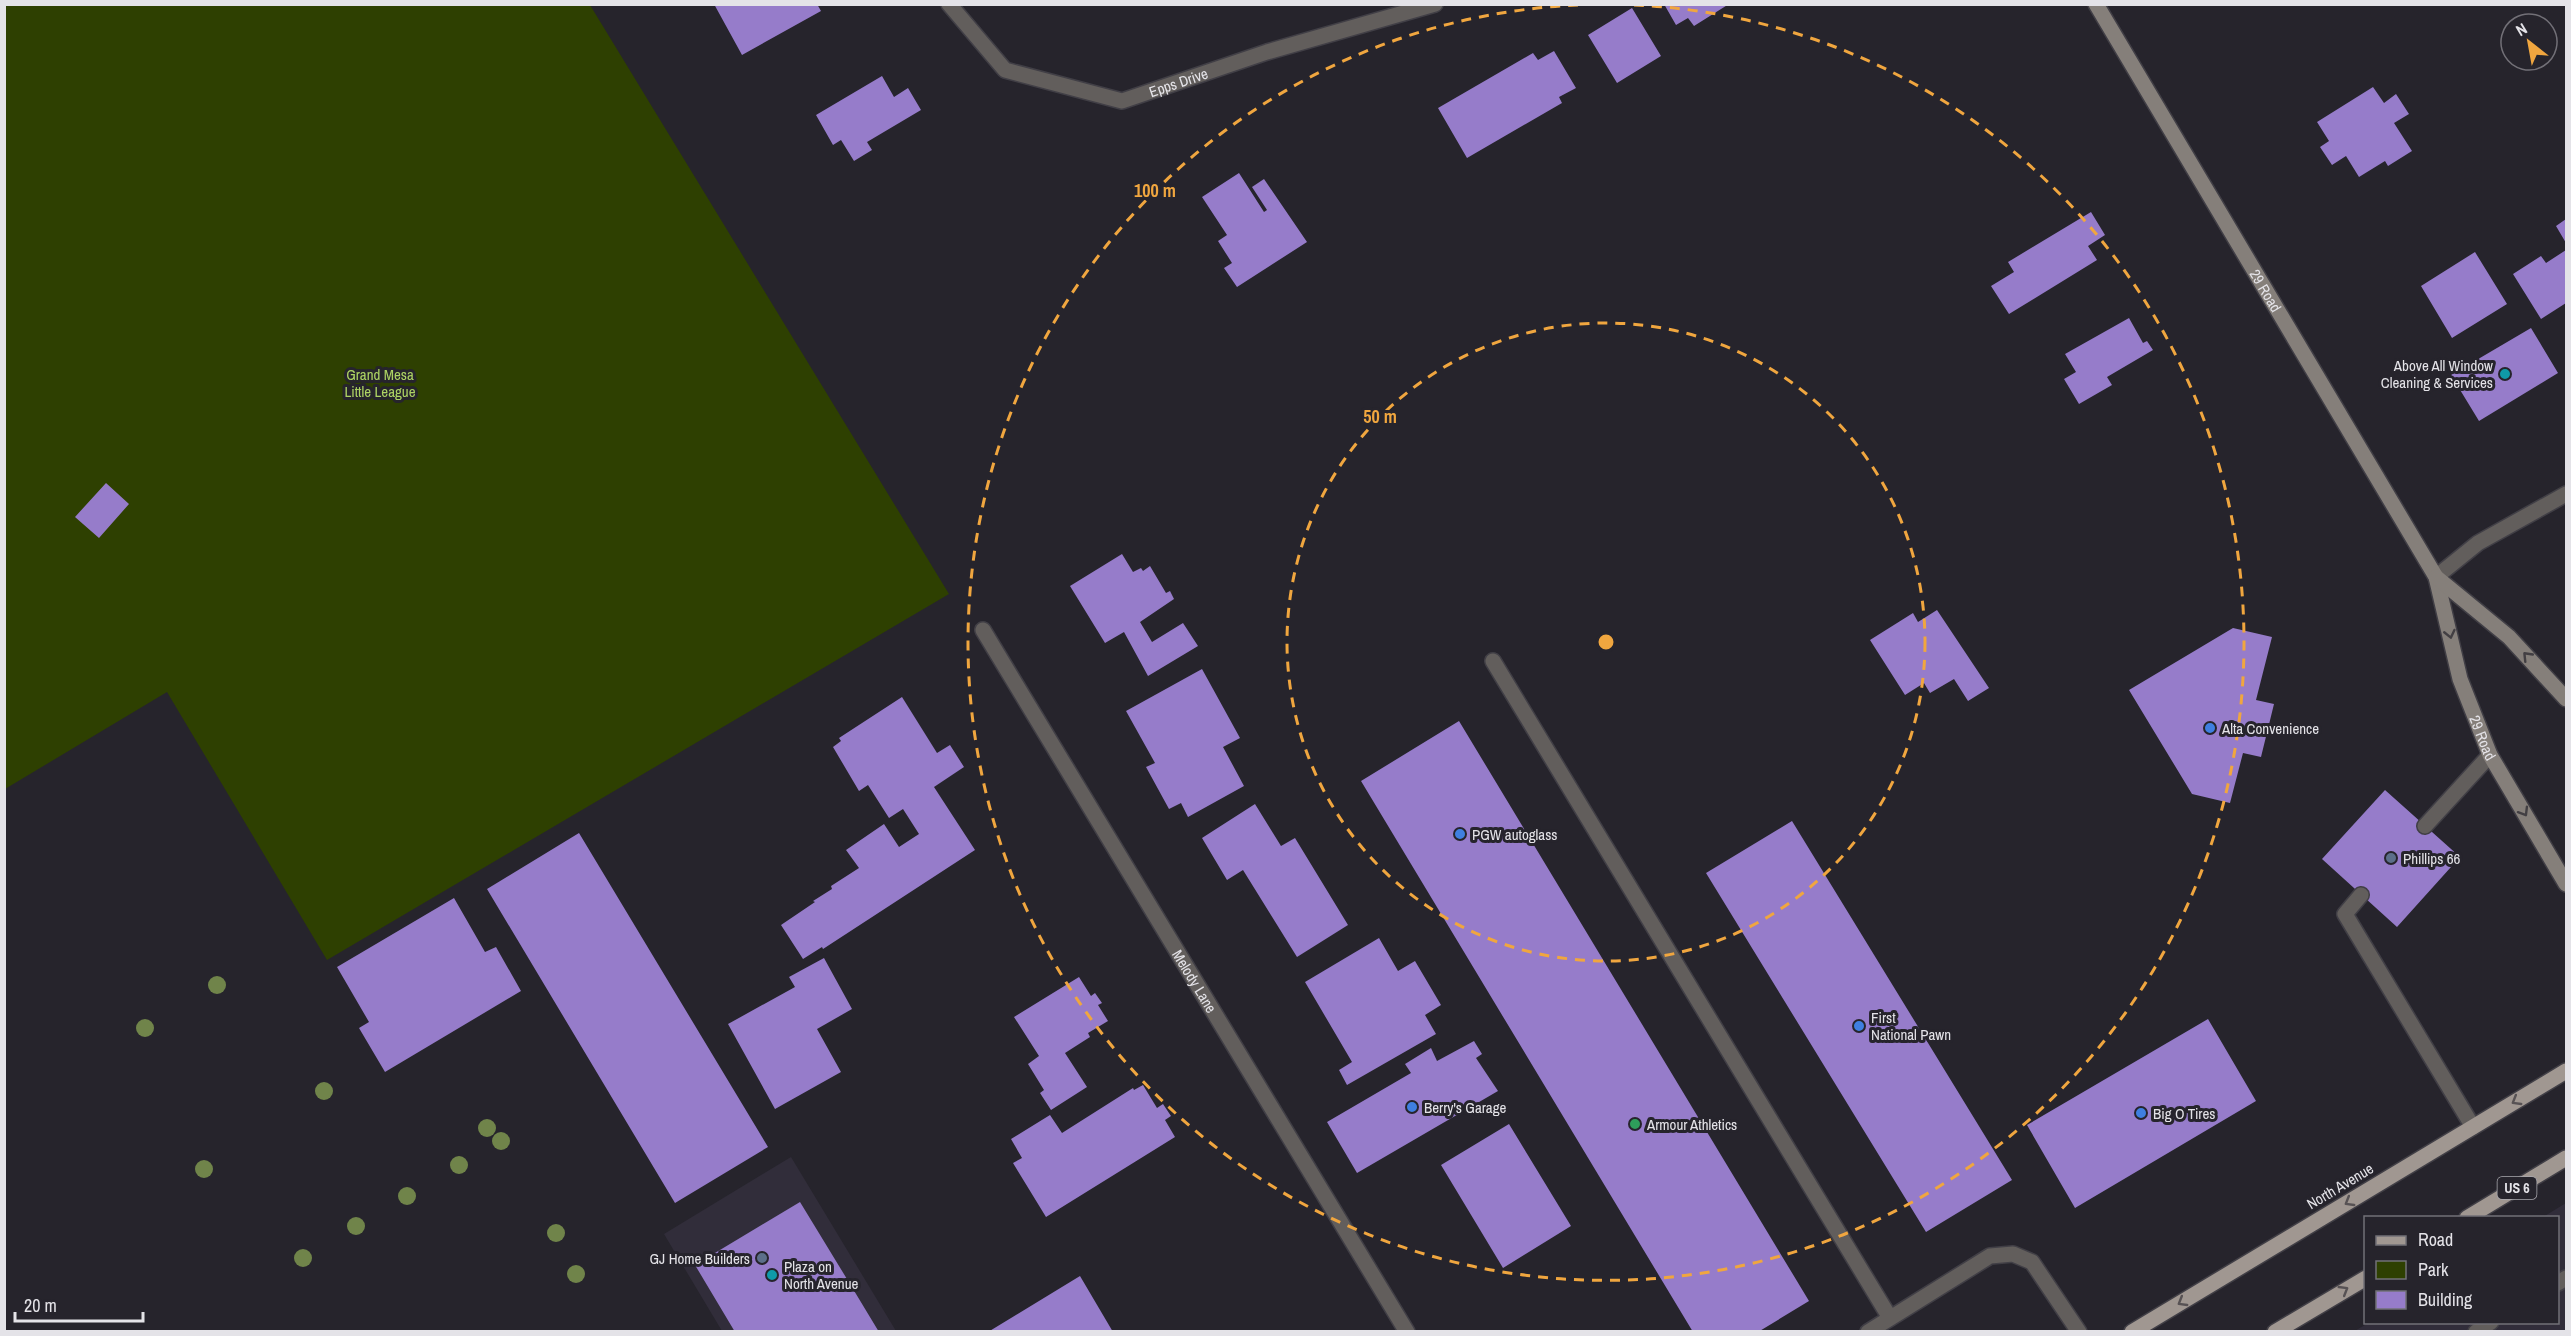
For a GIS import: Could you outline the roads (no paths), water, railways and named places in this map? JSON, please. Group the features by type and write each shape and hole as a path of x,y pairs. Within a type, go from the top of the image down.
{"main road":[{"name":"29 Road","path":"2096,4 2436,577 2460,679 2490,755 2566,884"},
{"name":"29 Road","path":"2436,577 2509,637 2566,699"},
{"name":"North Avenue","path":"2132,1332 2566,1071"},
{"name":"US 6","path":"2470,1216 2566,1158"},
{"path":"2275,1332 2364,1279"}],"street":[{"name":"Epps Drive","path":"949,4 1005,70 1122,101 1267,52 1435,4"},
{"path":"2436,577 2478,543 2566,494"},
{"name":"Melody Lane","path":"983,630 1404,1330"},
{"path":"1493,661 1890,1318"},
{"path":"2425,826 2490,755"},
{"path":"2361,895 2345,914 2473,1127"},
{"path":"1868,1332 1990,1256 2013,1254 2032,1262 2079,1332"},
{"path":"2476,1332 2489,1324"}],"place":[{"name":"Above All Window Cleaning & Services","path":"2505,374"},
{"name":"Alta Convenience","path":"2210,728"},
{"name":"PGW autoglass","path":"1460,834"},
{"name":"Phillips 66","path":"2391,858"},
{"name":"First National Pawn","path":"1859,1026"},
{"name":"Berry's Garage","path":"1412,1107"},
{"name":"Big O Tires","path":"2141,1113"},
{"name":"Armour Athletics","path":"1635,1124"},
{"name":"GJ Home Builders","path":"762,1258"},
{"name":"Plaza on North Avenue","path":"772,1275"}],"park label":[{"name":"Grand Mesa Little League","path":"380,382"}]}
